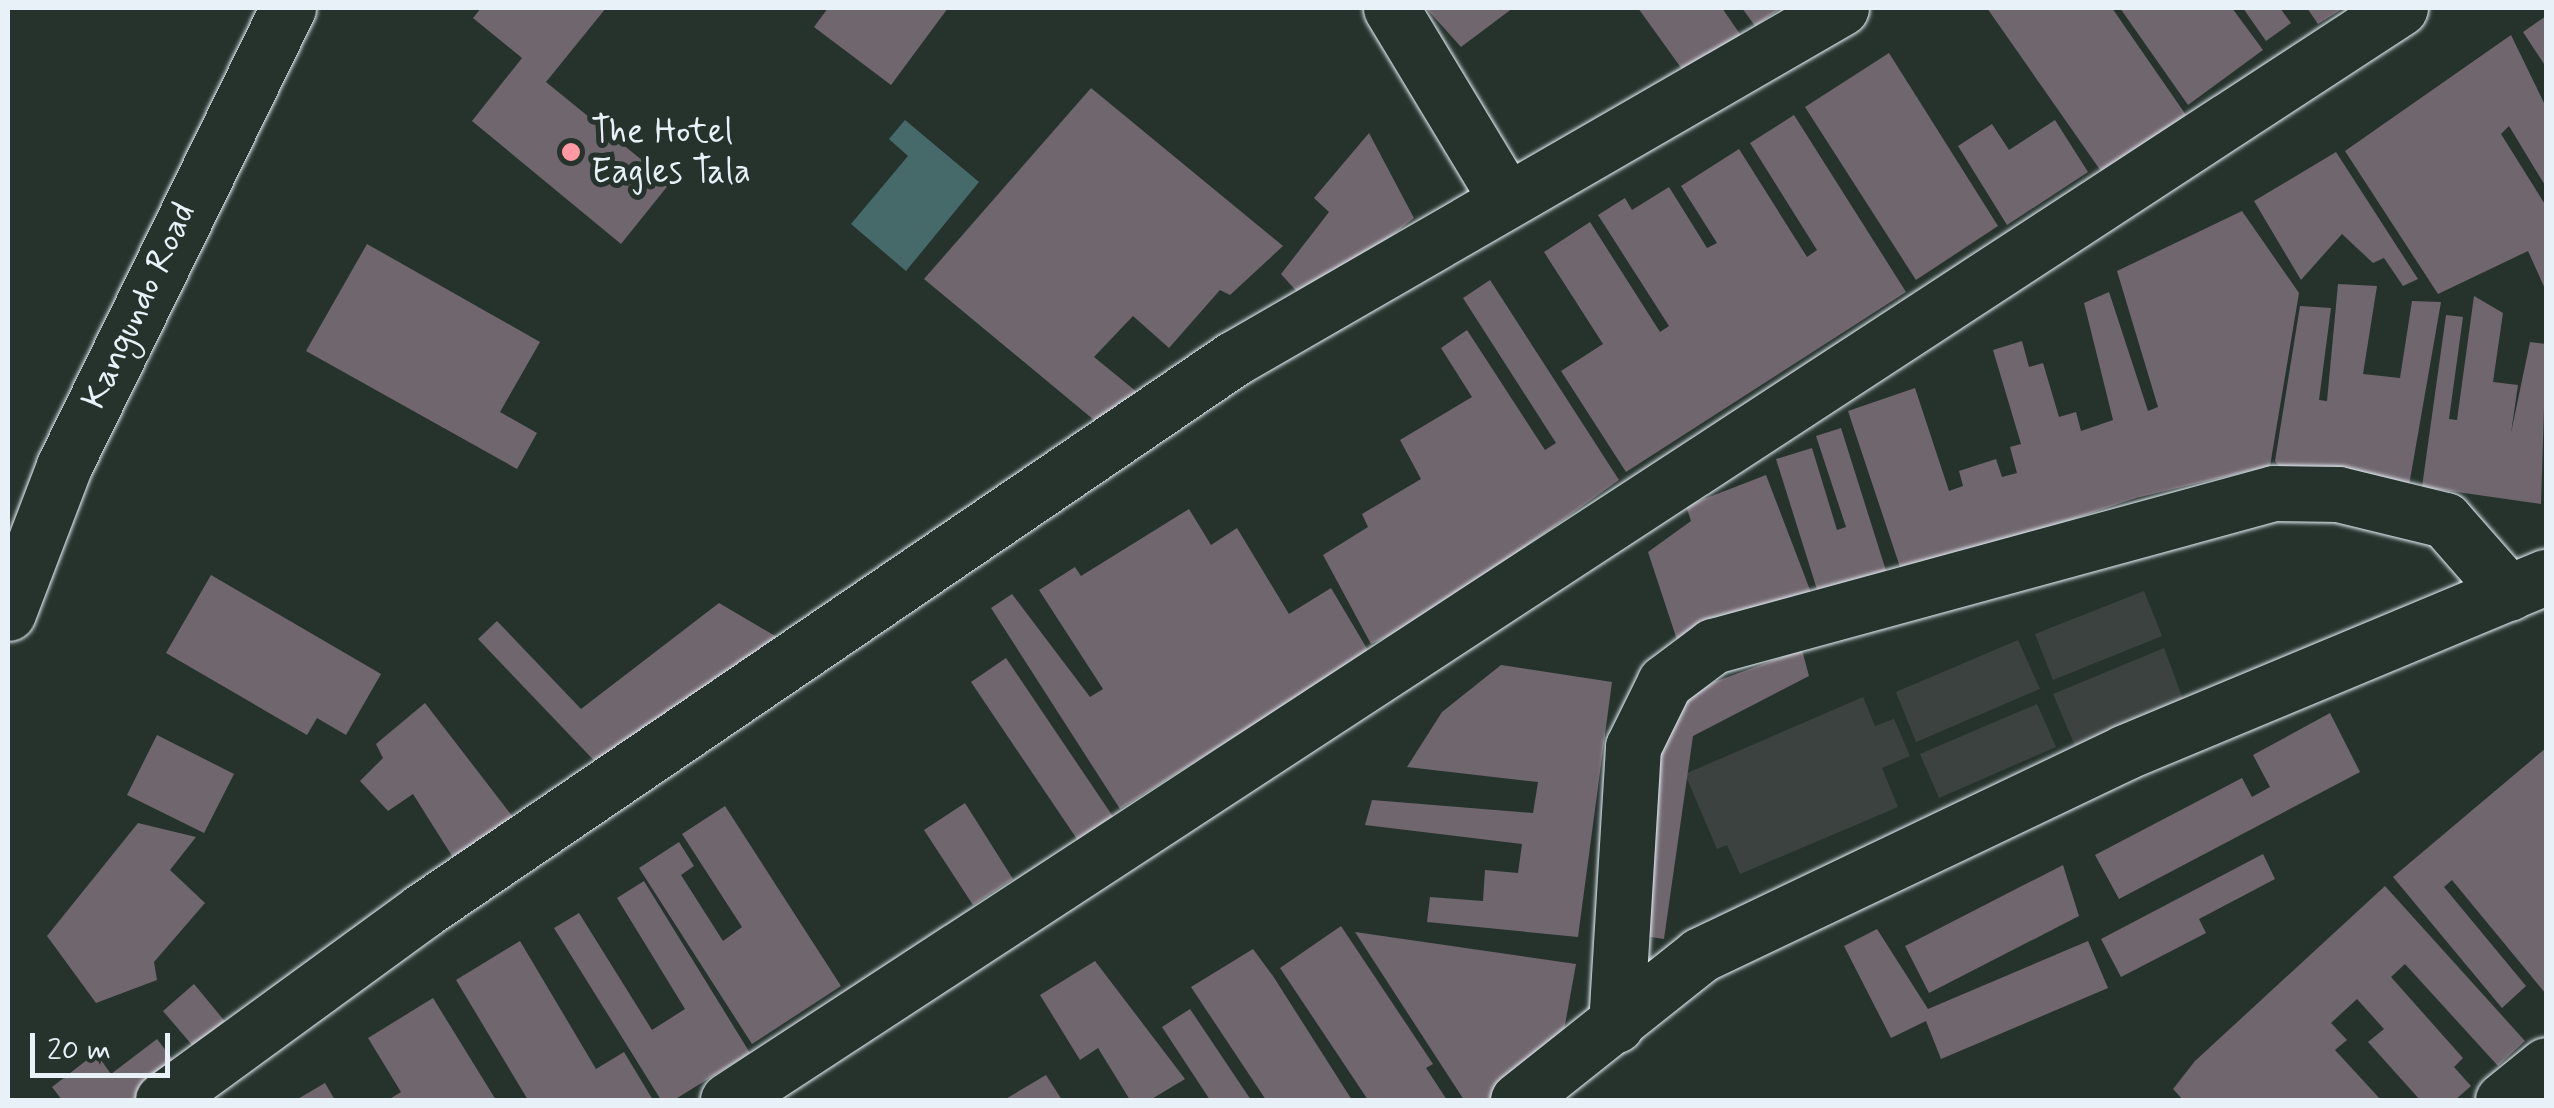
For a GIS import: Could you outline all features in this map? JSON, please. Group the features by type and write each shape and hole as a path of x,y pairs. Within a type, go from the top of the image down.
{"main road":[{"name":"Kangundo Road","path":"8,613 64,466 288,8"},
{"path":"1391,8 1504,194"},
{"path":"164,1100 422,911 1233,358 1504,194 1841,8"},
{"path":"728,1100 2400,8"},
{"path":"1518,1100 1616,1025 1700,955 2125,752 2528,585 2445,520 2338,494 2274,493 1714,646 1665,682 1632,747 1616,1025"},
{"path":"2503,1100 2546,1065"}],"shaded area":[{"path":"2144,591 2162,636 2053,680 2035,634"},
{"path":"2018,640 2040,689 1916,742 1896,692"},
{"path":"2164,648 2184,702 2075,746 2053,694"},
{"path":"1863,697 1875,726 1894,719 1910,756 1882,768 1898,807 1740,874 1727,845 1717,849 1685,774"},
{"path":"2037,704 2056,747 1939,798 1920,754"}],"water":[{"path":"905,120 979,182 906,271 851,224 908,156 889,139"}],"building":[{"name":"The Hotel Eagles Tala","path":"481,8 606,8 546,82 670,183 621,244 472,121 522,58 473,18"},
{"path":"828,8 948,8 891,85 814,27"},
{"path":"1426,8 1513,8 1461,47"},
{"path":"1638,8 1722,8 1751,50 1692,83"},
{"path":"1742,8 1781,8 1755,26"},
{"path":"1987,8 2112,8 2186,115 2103,174"},
{"path":"2120,8 2232,8 2263,50 2188,105"},
{"path":"2243,8 2280,8 2291,23 2266,41"},
{"path":"2307,8 2344,8 2318,24"},
{"path":"2546,16 2546,67 2523,32"},
{"path":"2511,35 2546,107 2546,187 2509,126 2501,134 2546,206 2546,291 2528,251 2438,294 2345,151"},
{"path":"1889,53 1998,226 1916,280 1805,107"},
{"path":"1091,88 1283,246 1230,295 1220,290 1169,348 1133,316 1094,357 1143,397 1112,435 924,279"},
{"path":"1794,115 1906,292 1626,472 1561,371 1603,344 1544,252 1590,222 1660,332 1669,326 1598,215 1625,198 1632,210 1669,187 1707,248 1717,243 1681,186 1739,149 1807,257 1817,250 1750,143"},
{"path":"2055,120 2088,172 2007,225 1958,146 1992,124 2009,150"},
{"path":"1369,133 1414,218 1307,303 1281,274 1329,212 1314,198"},
{"path":"2336,152 2418,279 2403,286 2384,258 2373,263 2342,234 2301,280 2254,201"},
{"path":"2242,211 2299,293 2270,466 2136,498 1903,576 1848,411 1915,388 1949,491 1963,486 1959,471 1996,459 2002,477 2017,473 2010,447 2021,444 1993,350 2022,341 2029,367 2043,363 2059,417 2076,412 2081,431 2113,420 2084,303 2109,292 2148,411 2158,407 2117,271"},
{"path":"367,244 540,342 500,412 537,433 517,469 306,351"},
{"path":"1490,280 1619,480 1423,620 1371,644 1323,555 1368,527 1362,514 1421,479 1400,440 1472,397 1441,348 1467,330 1545,450 1556,443 1463,298"},
{"path":"2338,284 2377,286 2363,374 2400,378 2412,301 2441,302 2407,497 2289,480 2275,461 2300,306 2331,308 2319,400 2327,401"},
{"path":"2474,296 2503,313 2493,382 2518,385 2511,433 2530,342 2546,344 2541,504 2422,487 2446,315 2463,317 2449,419 2457,420"},
{"path":"1841,428 1888,577 1820,599 1776,459 1812,448 1837,530 1846,527 1816,436"},
{"path":"1766,475 1815,603 1679,646 1648,552 1691,521 1686,506"},
{"path":"1189,509 1211,545 1237,528 1289,614 1331,588 1369,652 1120,809 991,608 1012,594 1090,697 1103,689 1039,590 1075,567 1081,576"},
{"path":"211,575 381,674 346,735 317,718 307,735 166,653"},
{"path":"719,603 777,637 605,772 478,639 497,621 581,709"},
{"path":"1802,650 1809,676 1693,736 1664,939 1631,934 1659,731 1673,708 1714,682"},
{"path":"1006,658 1118,824 1083,848 971,682"},
{"path":"1501,665 1612,682 1578,937 1427,922 1430,897 1483,901 1485,870 1518,873 1522,844 1365,825 1372,800 1533,813 1538,782 1407,767 1442,712"},
{"path":"425,703 523,830 464,875 413,794 388,811 360,781 383,758 376,744"},
{"path":"2330,713 2360,772 2119,899 2095,855 2242,778 2252,797 2270,787 2253,755"},
{"path":"157,735 234,774 204,833 127,795"},
{"path":"2546,748 2546,994 2452,880 2444,887 2526,986 2502,1008 2393,877"},
{"path":"965,803 1013,879 973,905 924,830"},
{"path":"725,806 841,986 752,1044 639,868 679,842 694,866 681,875 723,941 742,927 682,834"},
{"path":"138,823 196,837 170,870 205,903 154,962 157,980 96,1003 47,936"},
{"path":"2263,854 2275,879 2199,919 2206,933 2121,977 2101,939"},
{"path":"2063,865 2079,916 1929,993 1905,946"},
{"path":"644,881 750,1053 674,1100 661,1100 554,928 579,913 652,1030 685,1009 617,898"},
{"path":"2385,886 2525,1041 2498,1066 2405,964 2391,977 2463,1058 2454,1067 2471,1086 2455,1100 2420,1100 2368,1042 2384,1029 2357,999 2331,1023 2347,1040 2335,1050 2381,1100 2183,1100 2173,1089 2195,1061"},
{"path":"1341,926 1433,1064 1426,1068 1447,1100 1368,1100 1280,968"},
{"path":"1877,929 1928,1009 2088,941 2108,988 1941,1059 1926,1021 1891,1038 1844,946"},
{"path":"1355,932 1576,964 1561,1047 1491,1100 1464,1100"},
{"path":"520,941 596,1069 624,1052 653,1100 528,1100 456,980"},
{"path":"1253,949 1352,1100 1266,1100 1191,987"},
{"path":"1095,961 1185,1079 1150,1100 1130,1100 1098,1048 1080,1060 1040,995"},
{"path":"194,984 228,1025 198,1052 163,1011"},
{"path":"433,998 496,1100 388,1100 401,1092 368,1038"},
{"path":"1190,1009 1251,1100 1210,1100 1162,1027"},
{"path":"157,1039 188,1079 160,1100 62,1100 52,1087 96,1053 111,1074"},
{"path":"1046,1075 1062,1100 1004,1100"},
{"path":"325,1083 335,1100 296,1100"}],"place":[{"name":"The Hotel Eagles Tala","path":"571,152"}]}
